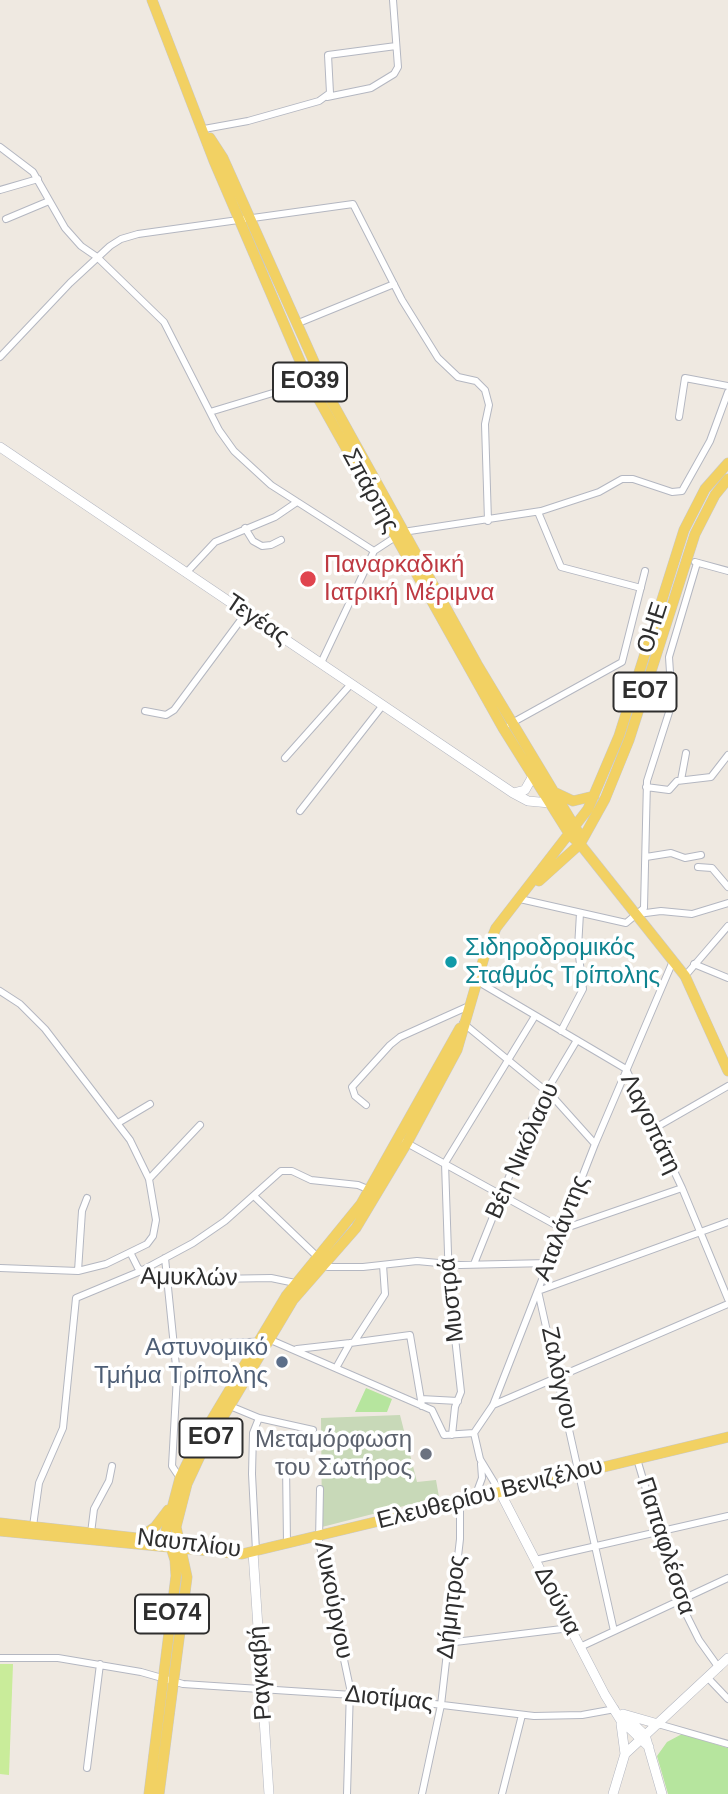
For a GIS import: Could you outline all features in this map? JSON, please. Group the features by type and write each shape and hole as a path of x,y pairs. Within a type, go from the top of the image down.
{"main road":[{"name":"Σπάρτης","path":"152,0 204,129 223,158 309,382 400,535 508,726 533,776 573,832"},
{"name":"Σπάρτης","path":"245,219 332,402 400,535"},
{"name":"ΟΗΕ","path":"573,832 595,796 619,736 676,557 699,499 728,463"},
{"name":"ΟΗΕ","path":"580,844 606,799 629,740 692,561 709,504 728,480"},
{"name":"Σπάρτης","path":"508,726 550,788 573,832"},
{"path":"550,788 570,800 595,796"},
{"name":"ΕΟ39","path":"573,832 685,976 728,1072"},
{"name":"ΕΟ7","path":"175,1546 166,1531 180,1478 300,1284 356,1228 463,1023 496,928 573,832"},
{"name":"ΕΟ7","path":"520,900 580,844"},
{"name":"ΕΟ7","path":"320,1262 403,1141"},
{"name":"ΕΟ7","path":"175,1546 176,1523 184,1491 263,1340"},
{"name":"Ελευθερίου Βενιζέλου","path":"255,1551 728,1437"},
{"name":"ΕΟ7","path":"137,1538 155,1527 172,1504"},
{"name":"Ναυπλίου","path":"0,1523 137,1538 212,1553 255,1551"},
{"name":"Ναυπλίου","path":"0,1531 255,1551"},
{"name":"ΕΟ74","path":"149,1794 187,1577 175,1546"},
{"name":"ΕΟ74","path":"159,1794 176,1576 175,1546"},
{"path":"187,1577 192,1563 212,1553"}],"street":[{"path":"204,129 272,115 327,97 372,88 394,74 398,67 393,0"},
{"path":"327,97 330,88 326,63 328,55 396,46"},
{"path":"0,147 27,166 38,179 65,229 164,322 210,412 234,451 253,471 374,551"},
{"path":"0,190 38,179"},
{"path":"6,219 50,201"},
{"path":"0,357 110,246 138,234 353,204 394,284 438,358 458,377 477,381 485,390 489,405 485,438 488,521"},
{"path":"296,324 394,284"},
{"path":"679,417 685,378 728,386"},
{"path":"210,412 309,382"},
{"path":"320,663 374,551 400,535 538,512 593,494 625,479 672,492 682,491 710,441 728,392"},
{"name":"Τεγέας","path":"0,447 513,793 528,801 550,803"},
{"path":"186,573 215,541 288,510 297,502"},
{"path":"538,512 554,558 561,568 641,588"},
{"path":"245,528 253,541 261,546 281,540"},
{"path":"676,557 728,571"},
{"path":"520,900 626,923 644,908 646,787 672,703 669,657 692,561"},
{"path":"508,726 620,664 624,658 645,571"},
{"path":"145,711 166,715 174,710 246,613"},
{"path":"285,758 352,684"},
{"path":"299,811 383,705"},
{"path":"681,780 686,753"},
{"path":"646,787 669,790 681,780 713,776 728,755"},
{"path":"513,793 525,790 533,776"},
{"path":"646,857 671,853 685,858 701,855"},
{"path":"698,867 712,868 728,887"},
{"path":"636,915 661,911 692,914 728,903"},
{"path":"561,1031 583,989 578,948 580,913"},
{"path":"685,976 728,926"},
{"name":"Αταλάντης","path":"474,1433 493,1405 595,1144 673,961"},
{"path":"694,964 728,978"},
{"name":"Λαγοπάτη","path":"477,981 626,1069 682,1188 728,1298"},
{"path":"0,991 20,1004 45,1029 118,1123 140,1157 149,1179 155,1210 155,1230 147,1244 131,1254 78,1270 0,1268"},
{"path":"366,1105 355,1096 352,1087 390,1045 400,1037 469,1006"},
{"path":"445,1163 535,1016"},
{"path":"463,1023 546,1090 595,1144"},
{"name":"Βέη Νικόλαου","path":"474,1265 546,1090 577,1040"},
{"path":"655,1128 728,1086"},
{"path":"118,1123 150,1104"},
{"path":"149,1179 201,1125"},
{"path":"403,1141 563,1229 682,1188"},
{"name":"Μυστρά","path":"445,1163 448,1264 460,1376 452,1435"},
{"path":"131,1254 141,1271 165,1258 209,1233 281,1171 287,1170 311,1180 358,1185 370,1190"},
{"path":"254,1196 320,1262 340,1268 417,1261 474,1265 549,1263"},
{"path":"78,1270 82,1211 87,1198"},
{"path":"538,1290 728,1223"},
{"path":"165,1258 177,1380 172,1466 180,1478"},
{"path":"336,1368 385,1294 383,1265"},
{"name":"Αμυκλών","path":"33,1526 39,1483 63,1428 76,1298 141,1271 151,1279 167,1282 271,1278 300,1284"},
{"name":"Ζαλόγγου","path":"538,1290 614,1630"},
{"path":"493,1405 728,1304"},
{"path":"295,1349 410,1335 422,1402"},
{"path":"174,1346 263,1340 295,1349 422,1402 432,1410 444,1435 474,1433 482,1478 475,1498"},
{"path":"422,1402 458,1401"},
{"path":"230,1406 258,1418 313,1430"},
{"path":"255,1551 252,1474 253,1433 258,1418"},
{"path":"480,1459 500,1492"},
{"name":"Παπαφλέσσα","path":"637,1459 679,1600 699,1640 719,1668"},
{"path":"286,1463 287,1544"},
{"path":"91,1533 92,1513 109,1481 112,1466"},
{"name":"Λυκούργου","path":"320,1489 318,1535 350,1694 346,1794"},
{"name":"Δούνια","path":"500,1492 580,1647 619,1714 649,1747 662,1794"},
{"name":"Δήμητρος","path":"422,1794 441,1705 460,1539 460,1501"},
{"path":"535,1560 728,1516"},
{"name":"Ραγκαβή","path":"255,1551 269,1794"},
{"path":"580,1647 728,1578"},
{"path":"447,1643 570,1628"},
{"name":"Διοτίμας","path":"0,1658 45,1657 100,1664 169,1681 262,1690 350,1694 522,1715 619,1714"},
{"path":"625,1754 728,1658"},
{"path":"88,1768 100,1664"},
{"path":"708,1678 728,1699"},
{"path":"613,1794 625,1754 619,1714 728,1744"},
{"path":"502,1794 522,1715"}],"green space":[{"path":"366,1388 392,1399 387,1412 355,1412"},
{"path":"400,1415 417,1482 436,1480 439,1497 322,1527 321,1418"},
{"path":"0,1664 13,1664 9,1775 0,1774"},
{"path":"682,1734 728,1748 728,1794 668,1794 657,1756 667,1742"}],"place":[{"name":"Παναρκαδική Ιατρική Μέριμνα","path":"308,579"},
{"name":"Σιδηροδρομικός Σταθμός Τρίπολης","path":"451,962"},
{"name":"Αστυνομικό Τμήμα Τρίπολης","path":"282,1362"},
{"name":"Μεταμόρφωση του Σωτήρος","path":"426,1454"}]}
